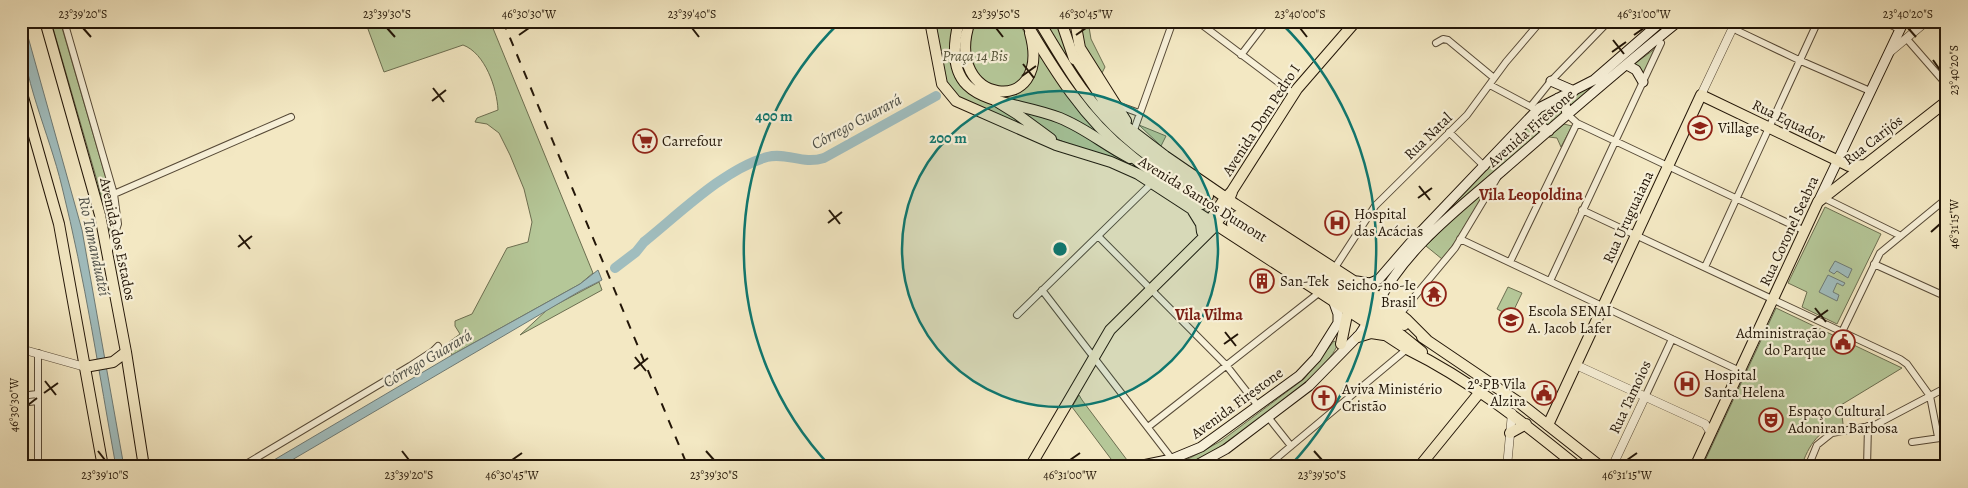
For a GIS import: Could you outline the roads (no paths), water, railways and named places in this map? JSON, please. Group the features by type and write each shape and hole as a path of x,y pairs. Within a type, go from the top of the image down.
{"main road":[{"name":"Avenida dos Estados","path":"45,21 94,192 108,254 144,467"},
{"name":"Avenida Santos Dumont","path":"930,21 938,72 945,90 961,104 1071,149 1125,168 1213,222 1237,221 1334,269 1347,282"},
{"path":"959,21 954,51 958,72 969,88 1062,119 1142,164"},
{"path":"970,21 965,42 967,67 976,81 991,96 1050,138 1071,149"},
{"name":"Avenida Santos Dumont","path":"1027,24 1055,70 1086,113 1118,146 1142,164 1205,200 1138,148 1105,118 1087,95 1039,21"},
{"path":"1062,21 1087,95"},
{"name":"Avenida Dom Pedro I","path":"1213,222 1294,94 1356,21"},
{"name":"Avenida Firestone","path":"1347,282 1366,283 1379,279 1411,242 1485,167 1533,111 1594,80 1662,21"},
{"name":"Avenida Firestone","path":"1194,467 1216,456 1315,381 1340,350 1358,337 1370,320 1392,279 1457,210 1567,114 1680,21"},
{"path":"1074,22 1080,48 1114,104 1136,132"},
{"path":"991,96 1013,90 1023,84 1030,75 1035,53 1027,24"},
{"path":"1886,54 1901,25"},
{"path":"1072,52 1107,106 1136,132"},
{"name":"Rua Coronel Seabra","path":"1696,467 1821,200 1886,54"},
{"path":"1626,65 1636,70 1643,82"},
{"path":"1551,81 1574,91"},
{"path":"21,90 60,224 89,366 103,467"},
{"name":"Rua Equador","path":"1701,95 1849,166 1865,165"},
{"name":"Rua Uruguaiana","path":"1544,439 1548,425 1701,95"},
{"path":"1558,98 1565,104 1567,114"},
{"name":"Rua Carijós","path":"1821,200 1947,101"},
{"path":"1533,111 1537,125 1549,130"},
{"name":"Avenida Santos Dumont","path":"1136,132 1206,184 1229,196 1237,221 1320,292 1333,300 1349,306"},
{"path":"1848,179 1851,172 1849,166"},
{"path":"1202,232 1201,224 1192,208 1203,206 1208,201 1210,191 1206,184"},
{"name":"Avenida Santos Dumont","path":"1237,221 1347,282 1400,314 1427,340"},
{"name":"Avenida Santos Dumont","path":"1237,221 1349,306 1412,343 1432,361"},
{"path":"1196,244 1202,232 1213,222"},
{"path":"1031,466 1093,356 1110,330 1196,244 1213,222"},
{"path":"1340,350 1349,306 1347,282"},
{"name":"Avenida Firestone","path":"1133,467 1172,458 1209,443 1306,369 1328,341 1339,320 1333,300"},
{"name":"Avenida Santos Dumont","path":"1378,302 1427,340 1514,399 1601,467"},
{"name":"Avenida Santos Dumont","path":"1370,320 1386,335 1432,361 1512,413 1578,467"},
{"path":"1358,337 1371,333 1386,335"},
{"path":"1328,341 1334,339 1340,350"},
{"path":"89,366 113,362 126,352"},
{"path":"1419,467 1480,392 1493,385"},
{"path":"1512,413 1514,399"},
{"path":"1510,433 1526,424"}],"street":[{"path":"64,21 114,194 118,224 108,254"},
{"path":"1136,132 1139,113 1173,21"},
{"path":"1197,21 1294,94"},
{"path":"1241,55 1268,21"},
{"name":"Rua Natal","path":"1334,269 1375,206 1472,109 1494,78 1541,21"},
{"path":"1490,85 1533,111 1551,81 1609,21"},
{"path":"1724,21 1734,24 1738,30 1870,91"},
{"path":"1705,267 1818,21"},
{"path":"1883,21 1918,29"},
{"name":"Rua Coronel Seabra","path":"1886,54 1927,21"},
{"name":"Rua Uruguaiana","path":"1701,95 1734,24"},
{"path":"1436,43 1446,38 1494,78"},
{"path":"1906,38 1947,85"},
{"path":"1550,281 1661,44"},
{"path":"1114,104 1139,113"},
{"path":"1567,114 1577,123 1805,231"},
{"path":"114,194 291,117"},
{"path":"1510,262 1577,123"},
{"path":"1450,132 1485,167"},
{"path":"1400,314 1455,248 1502,171"},
{"path":"1017,315 1152,184"},
{"path":"1842,332 1880,253 1899,235 1947,198"},
{"path":"1821,200 1899,235"},
{"path":"1582,210 1904,362 1930,396 1938,437"},
{"path":"1098,236 1226,365 1258,406"},
{"path":"1460,239 1740,371"},
{"path":"1874,264 1947,297"},
{"path":"1042,290 1172,458"},
{"path":"1148,426 1320,292"},
{"name":"Rua Tamoios","path":"1612,467 1672,339"},
{"path":"241,467 410,366 434,351 438,346"},
{"path":"21,349 89,366"},
{"path":"1266,467 1408,349"},
{"path":"38,353 38,467"},
{"path":"1576,365 1705,424 1711,433"},
{"path":"1808,467 1817,446 1832,432 1875,424 1947,387"},
{"path":"21,396 37,397"},
{"path":"21,403 37,397"},
{"path":"1507,467 1512,413"},
{"path":"1268,417 1291,446"},
{"path":"1705,424 1712,423 1718,419"},
{"path":"1867,467 1868,426"},
{"path":"1912,442 1947,437"}],"water":[{"path":"21,21 25,26 82,230 124,467 116,467 78,256 57,166 31,84 22,42"},
{"path":"1835,261 1852,269 1848,278 1837,271 1834,274 1829,271"},
{"path":"598,270 602,280 580,291 280,467 262,467 452,355 580,284"},
{"path":"1828,275 1845,283 1843,286 1837,283 1833,292 1839,295 1837,301 1819,292"}],"waterway":[{"name":"Córrego Guarará","path":"615,268 703,193 735,171 767,157 782,156 809,160 824,158 936,96"}],"tunnel":[{"path":"1208,196 1237,216"},
{"path":"1202,204 1232,224"}],"railway":[{"path":"503,21 688,467"}],"place":[{"name":"Village","path":"1700,128"},
{"name":"Carrefour","path":"645,141"},
{"name":"Hospital das Acácias","path":"1337,223"},
{"name":"San-Tek","path":"1262,281"},
{"name":"Seicho-no-Ie Brasil","path":"1434,294"},
{"name":"Escola SENAI A. Jacob Lafer","path":"1511,320"},
{"name":"Administração do Parque","path":"1843,342"},
{"name":"Hospital Santa Helena","path":"1687,384"},
{"name":"2º PB Vila Alzira","path":"1544,393"},
{"name":"Aviva Ministério Cristão","path":"1324,398"},
{"name":"Espaço Cultural Adoniran Barbosa","path":"1771,420"}],"district":[{"name":"Vila Leopoldina","path":"1531,194"},
{"name":"Vila Vilma","path":"1209,314"}],"park label":[{"name":"Praça 14 Bis","path":"975,56"}],"water label":[{"name":"Rio Tamanduateí","path":"95,246"}]}
